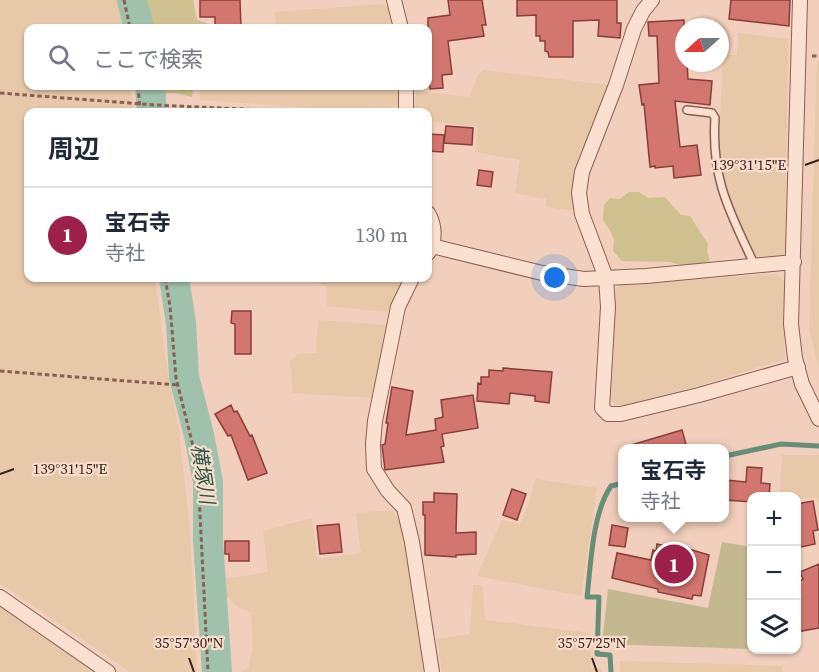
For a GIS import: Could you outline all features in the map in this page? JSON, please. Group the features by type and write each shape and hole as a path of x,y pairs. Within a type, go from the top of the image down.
{"street":[{"path":"394,0 400,24"},
{"path":"652,0 643,11 634,29 616,85 582,172 579,193 582,214 606,278 608,307 602,408 608,414 621,414 798,367"},
{"path":"800,0 791,324 802,384 819,419"},
{"path":"406,90 406,108"},
{"path":"432,220 434,223 432,236"},
{"path":"432,250 542,273 584,279 794,262"},
{"path":"410,282 398,307 375,421 374,469 388,491 405,508 432,672"},
{"path":"0,597 108,672"}],"lane":[{"path":"687,110 712,113 715,118 713,138 715,165 720,187 756,266"}],"path":[{"path":"124,0 129,24"},
{"path":"138,90 140,108"},
{"path":"0,93 224,108"},
{"path":"165,282 178,385 195,453 208,672"},
{"path":"0,371 178,385"}],"shaded area":[{"path":"0,0 118,0 123,24 24,24 24,90 130,90 133,108 24,108 24,282 156,282 168,374 178,425 190,529 197,672 130,672 0,583"},
{"path":"138,0 193,0 197,20 207,24 143,24"},
{"path":"384,4 389,9 391,24 275,24 275,12"},
{"path":"738,33 788,39 785,254 778,259 761,260 755,255 729,199 718,157 722,72 729,72 729,55 737,55"},
{"path":"817,61 819,61 819,369 809,328"},
{"path":"483,70 609,85 578,159 574,184 576,209 546,207 546,199 515,193 520,160 476,152 478,127 432,121 432,108 414,108 416,91 469,97 478,75"},
{"path":"156,90 193,90 192,97 161,93"},
{"path":"199,90 397,90 399,106 315,108 200,100"},
{"path":"629,192 639,192 648,198 665,197 681,215 690,216 708,244 710,261 691,268 670,262 622,261 613,251 614,241 603,220 604,205 610,198 620,199"},
{"path":"777,274 785,282 783,316 785,359 705,384 625,405 616,405 610,399 616,289 621,284"},
{"path":"317,282 401,282 388,312 327,306 327,287"},
{"path":"318,320 386,325 372,398 293,393 290,361 298,354 316,353"},
{"path":"782,455 819,455 819,508 817,497 801,499 801,492 780,492"},
{"path":"535,479 597,488 581,596 477,576 502,520 520,524 529,503"},
{"path":"392,510 400,522 406,546 424,672 241,672 249,667 253,646 251,613 236,605 224,594 224,579 268,572 263,531 312,518 317,559 361,553 356,513"},
{"path":"722,542 747,546 747,649 602,644 608,589 708,608"},
{"path":"473,585 482,585 485,620 590,633 591,668 601,669 602,672 442,672 437,639 470,634"},
{"path":"0,607 95,672 0,672"},
{"path":"620,661 782,666 783,672 620,672"}],"building":[{"path":"200,0 240,0 241,24 215,24 215,17 200,17"},
{"path":"448,0 482,0 486,25 482,25 484,36 448,41 452,74 442,75 443,88 432,89 432,24 428,24 428,18 450,15"},
{"path":"517,0 617,0 617,23 621,23 620,38 598,36 599,20 573,21 573,57 549,57 548,52 545,51 545,41 540,41 540,36 536,36 536,15 517,16"},
{"path":"731,0 790,0 789,26 729,19"},
{"path":"675,20 675,72 688,72 688,79 712,81 710,105 675,101 680,147 697,145 701,175 674,178 673,166 650,167 644,104 642,105 639,85 659,83 657,36 649,36 648,22"},
{"path":"446,126 473,128 472,145 444,143"},
{"path":"432,134 444,135 443,152 432,151"},
{"path":"479,170 493,172 491,187 477,185"},
{"path":"232,311 251,311 251,354 235,354 235,324 231,323"},
{"path":"503,368 552,372 549,403 535,401 535,396 510,393 509,404 477,401 478,383 481,384 481,377 489,377 489,370 503,371"},
{"path":"392,387 413,391 406,435 436,430 435,419 443,417 441,400 473,395 478,428 442,434 444,446 441,447 444,462 385,470 382,445 385,444"},
{"path":"231,405 234,412 237,411 250,436 252,435 267,473 248,480 231,435 228,436 215,414"},
{"path":"682,430 686,444 634,444"},
{"path":"747,467 762,468 761,483 770,484 769,492 747,492 747,502 729,500 729,480 746,482"},
{"path":"512,489 526,494 517,520 503,515"},
{"path":"434,493 457,494 456,533 476,532 476,554 456,555 456,557 425,555 423,502 434,502"},
{"path":"813,501 818,530 813,531 815,544 801,547 801,546 801,503"},
{"path":"339,524 342,552 320,554 317,526"},
{"path":"612,525 628,528 625,547 609,545"},
{"path":"225,541 249,541 249,561 229,561 229,554 225,554"},
{"path":"657,544 674,548 675,545 709,555 701,596 693,595 692,599 658,592 658,589 612,578 617,553 651,560"},
{"path":"819,564 819,628 801,631 801,580 803,579 801,572"}],"waterway":[{"name":"横塚川","path":"132,0 138,24"},
{"name":"横塚川","path":"150,90 152,108"},
{"name":"横塚川","path":"175,282 181,323 184,377 208,482 208,541 217,672"},
{"path":"729,455 781,444 819,446"},
{"path":"611,672 610,655 597,654 599,597 587,597 596,525 605,497 611,486 618,484"}],"place":[{"name":"宝石寺","path":"674,564"}]}
